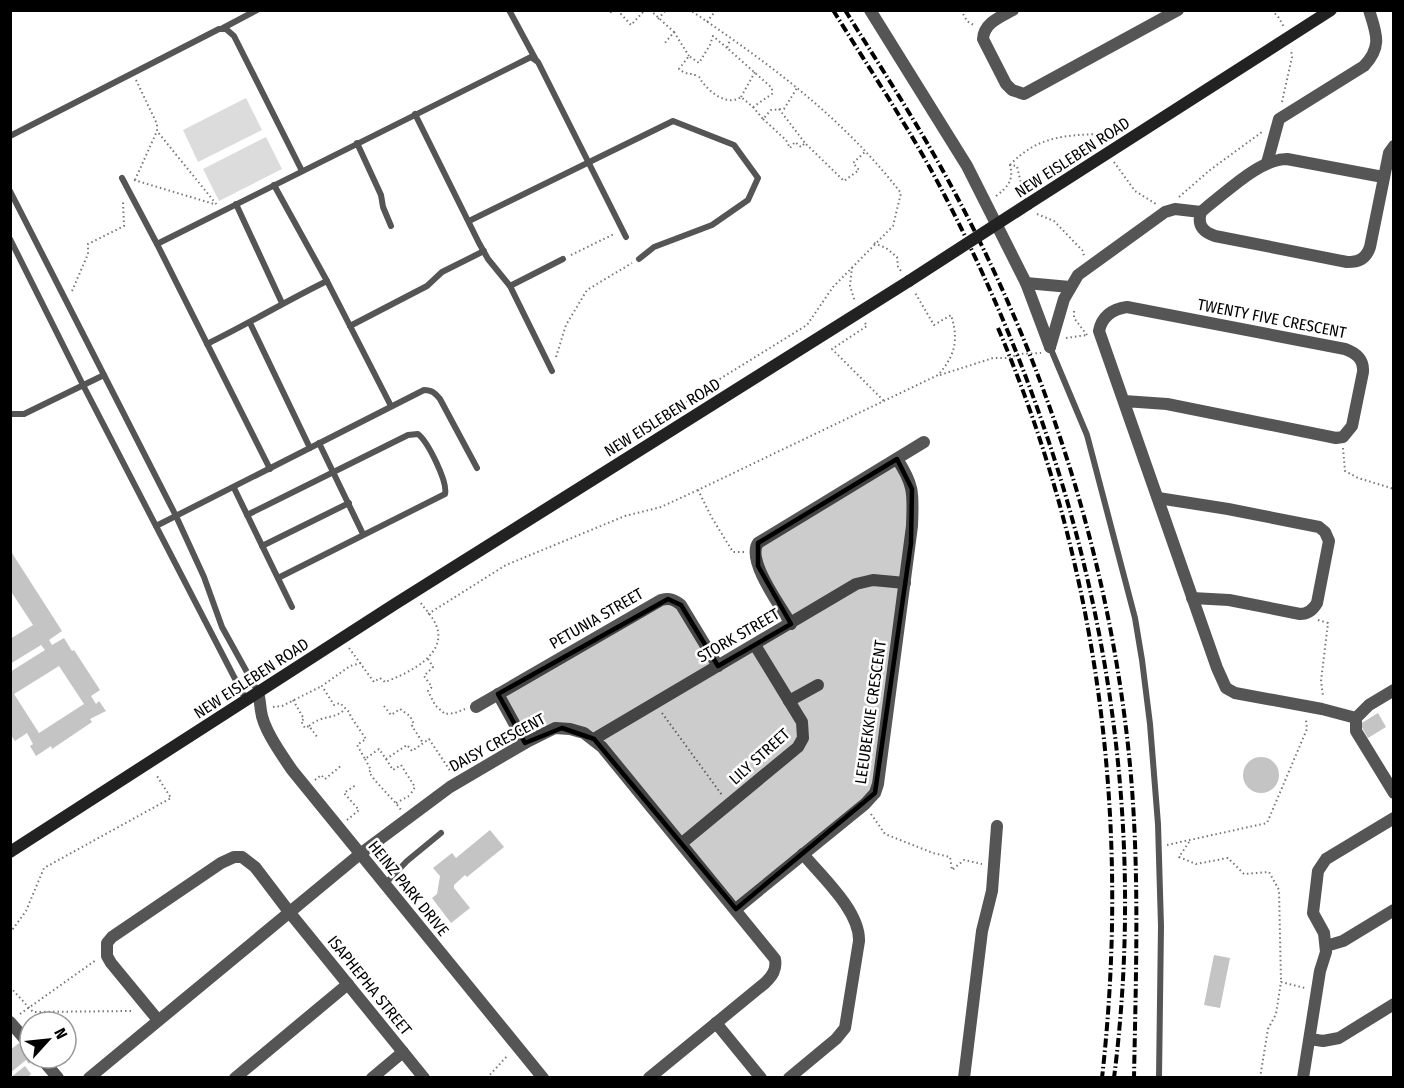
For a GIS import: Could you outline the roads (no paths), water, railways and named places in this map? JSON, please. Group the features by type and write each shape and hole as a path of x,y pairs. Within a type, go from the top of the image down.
{"main road":[{"name":"NEW EISLEBEN ROAD","path":"10,852 246,700 260,703 342,638 859,313 1331,10"}],"street":[{"path":"870,10 967,166 1026,284 1050,347"},
{"path":"1013,10 992,22 984,33 984,43 1006,84 1012,90 1024,94 1178,10"},
{"path":"1267,163 1279,119 1364,66 1373,57 1377,46 1376,34 1369,10"},
{"path":"1201,212 1200,225 1203,230 1215,236 1347,262 1360,261 1370,247 1383,177 1389,153 1394,146"},
{"path":"1050,347 1060,312 1070,287 1078,275 1165,212 1175,209 1201,212 1273,160 1287,159 1383,177"},
{"path":"1026,284 1070,287"},
{"name":"TWENTY FIVE CRESCENT","path":"1127,307 1353,351 1362,361 1363,372 1352,426 1342,436 1329,438 1167,405 1124,400 1099,331 1105,317 1120,308 1127,307"},
{"path":"1124,400 1192,598 1226,688 1235,693 1322,709 1356,718"},
{"path":"791,624 758,566 754,553 755,547 761,540 924,442"},
{"name":"LEEUBEKKIE CRESCENT","path":"736,909 865,804 875,793 912,526 912,489 908,475 897,459"},
{"path":"1158,498 1228,509 1322,529 1329,541 1317,603 1312,610 1300,614 1229,600 1192,598"},
{"name":"STORK STREET","path":"594,739 863,581 905,583"},
{"name":"PETUNIA STREET","path":"476,707 668,598 681,604 718,666"},
{"name":"LILY STREET","path":"682,843 801,744 804,731 802,722 755,645"},
{"path":"789,701 818,685"},
{"path":"1394,690 1369,705 1356,718 1356,731 1394,793"},
{"path":"498,694 525,742"},
{"name":"HEINZ PARK DRIVE","path":"246,700 260,703 281,754 307,789 543,1077"},
{"name":"DAISY CRESCENT","path":"89,1077 407,818 459,782 525,742 548,730 562,728 584,733 594,739 736,909 772,954 777,966 765,983 649,1077"},
{"path":"1304,1077 1326,946 1324,933 1316,920 1313,908 1321,864 1394,818"},
{"path":"964,1077 982,931 992,891 997,826"},
{"path":"789,1077 836,1039 845,1028 859,941 858,927 849,910 803,854"},
{"name":"ISAPHEPHA STREET","path":"158,1020 111,963 107,956 107,943 112,937 221,862 234,857 242,857 255,867 424,1077"},
{"path":"1326,946 1343,942 1394,910"},
{"path":"235,1077 348,984"},
{"path":"1310,1040 1323,1041 1338,1038 1394,1004"},
{"path":"716,1023 761,1077"},
{"path":"372,1077 403,1052"}],"lane":[{"path":"10,136 257,10"},
{"path":"510,10 626,237"},
{"path":"222,28 231,31 234,36 302,171"},
{"path":"157,244 528,57 536,60"},
{"path":"416,114 484,251 510,286 552,371"},
{"path":"469,221 673,121 734,145 758,178 748,200 712,225 654,247 639,259"},
{"path":"357,143 381,195 391,226"},
{"path":"122,178 270,469"},
{"path":"274,185 327,281 391,406"},
{"path":"10,191 176,516 204,577 222,627 260,703"},
{"path":"236,204 282,303"},
{"path":"10,238 82,385 246,700"},
{"path":"350,326 427,286 442,272 484,251"},
{"path":"510,286 563,259"},
{"path":"207,344 327,281"},
{"path":"250,322 310,448"},
{"path":"1050,347 1087,435 1135,618 1150,724 1159,846 1161,926 1159,1077"},
{"path":"10,414 24,414 104,375"},
{"path":"156,526 424,390 435,393 477,468"},
{"path":"247,515 414,433 423,438 444,480 446,491 440,497 278,578"},
{"path":"319,443 363,534"},
{"path":"234,488 292,607"},
{"path":"262,546 349,503"},
{"path":"201,612 214,606"},
{"path":"385,884 407,861 441,833"}],"railway":[{"path":"833,10 921,152 947,200 996,304 1038,409 1072,517 1098,626 1115,737 1124,850 1124,963 1114,1078"},
{"path":"845,10 930,148 989,261 1046,397 1070,467 1090,538 1120,682 1129,755 1135,835 1134,1078"},
{"path":"998,328 1033,418 1061,509 1083,602 1099,696 1108,791 1112,886 1110,982 1102,1078"}]}
